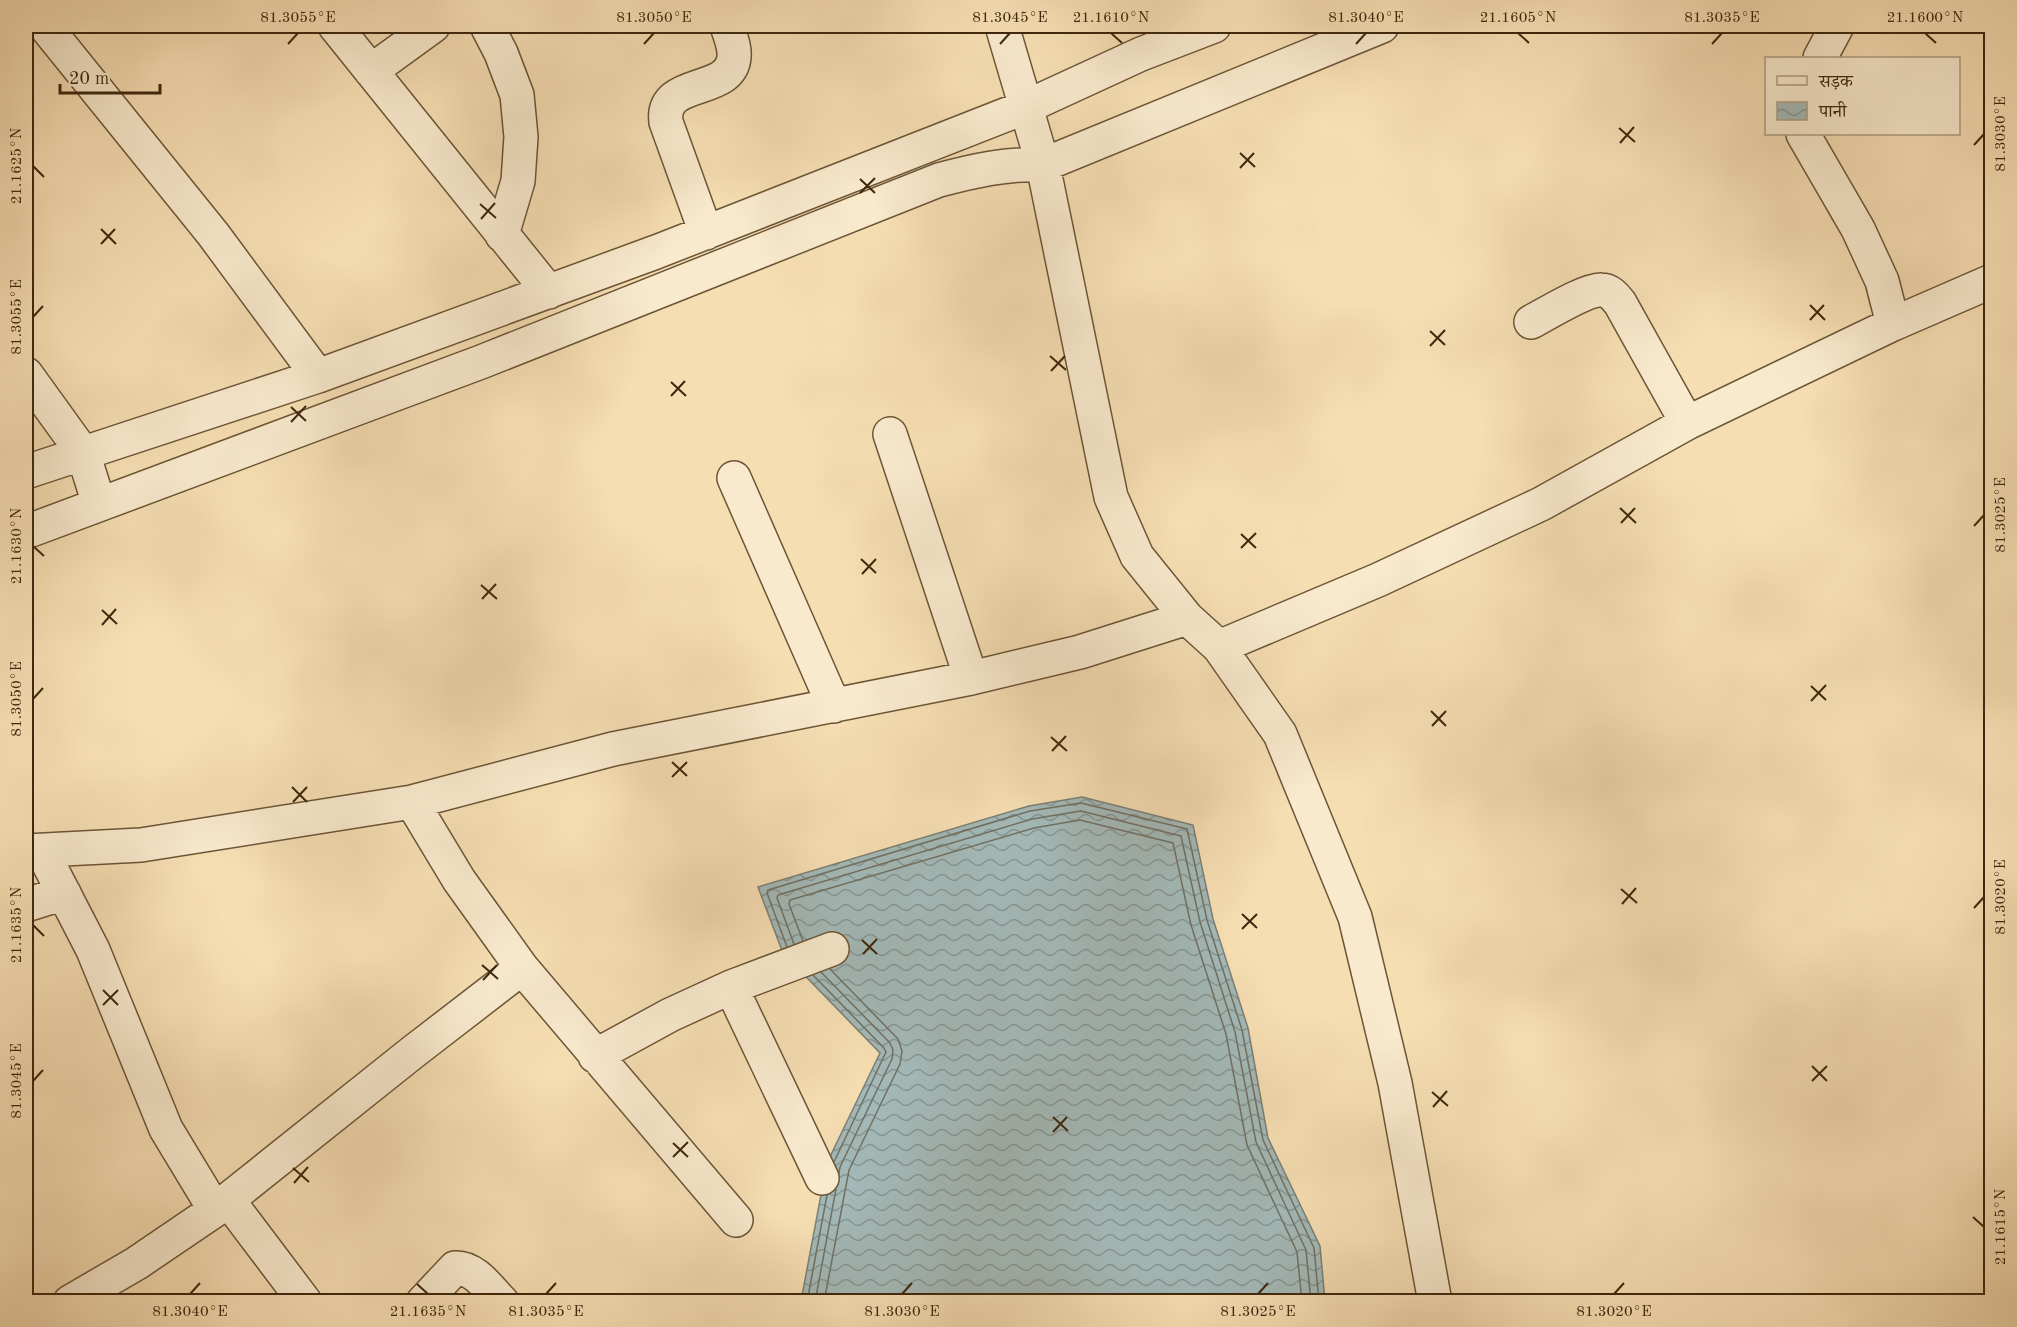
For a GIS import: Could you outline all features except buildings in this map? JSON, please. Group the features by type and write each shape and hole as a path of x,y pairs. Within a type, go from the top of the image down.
{"street":[{"path":"45,26 213,234 318,375"},
{"path":"335,26 549,292"},
{"path":"371,71 434,26"},
{"path":"487,26 501,53 517,95 521,137 518,181 502,235"},
{"path":"706,233 666,122 665,113 668,104 677,95 717,81 728,72 734,60 733,45 727,26"},
{"path":"1002,26 1028,106 1043,165 1111,497 1137,556 1187,618 1219,647 1280,734 1355,917 1395,1083 1435,1302"},
{"path":"26,472 318,375 549,292 706,233 1028,106 1141,54 1214,26"},
{"path":"26,532 481,362 939,180 979,170 1023,164 1043,165 1382,26"},
{"path":"1821,57 1837,26"},
{"path":"1804,135 1858,229 1882,281 1893,324"},
{"path":"1219,647 1378,580 1541,504 1687,423 1893,324 1992,280"},
{"path":"1531,322 1591,292 1602,290 1611,293 1620,303 1687,423"},
{"path":"26,374 83,453 99,504"},
{"path":"890,434 971,678"},
{"path":"734,478 834,706"},
{"path":"34,851 141,845 412,802 613,748 971,678 1080,652 1187,618"},
{"path":"412,802 459,879 522,968 736,1220"},
{"path":"34,851 64,893 93,950 166,1129 221,1205 305,1302"},
{"path":"26,904 64,893"},
{"path":"595,1056 670,1015 731,987 832,949"},
{"path":"70,1302 137,1263 221,1205 522,968"},
{"path":"731,987 822,1178"},
{"path":"423,1302 455,1268 463,1268 472,1272 502,1302"}],"water":[{"path":"1082,797 1193,825 1213,919 1248,1028 1268,1138 1320,1246 1325,1301 801,1301 827,1163 880,1053 783,953 758,887 1029,806"}]}
